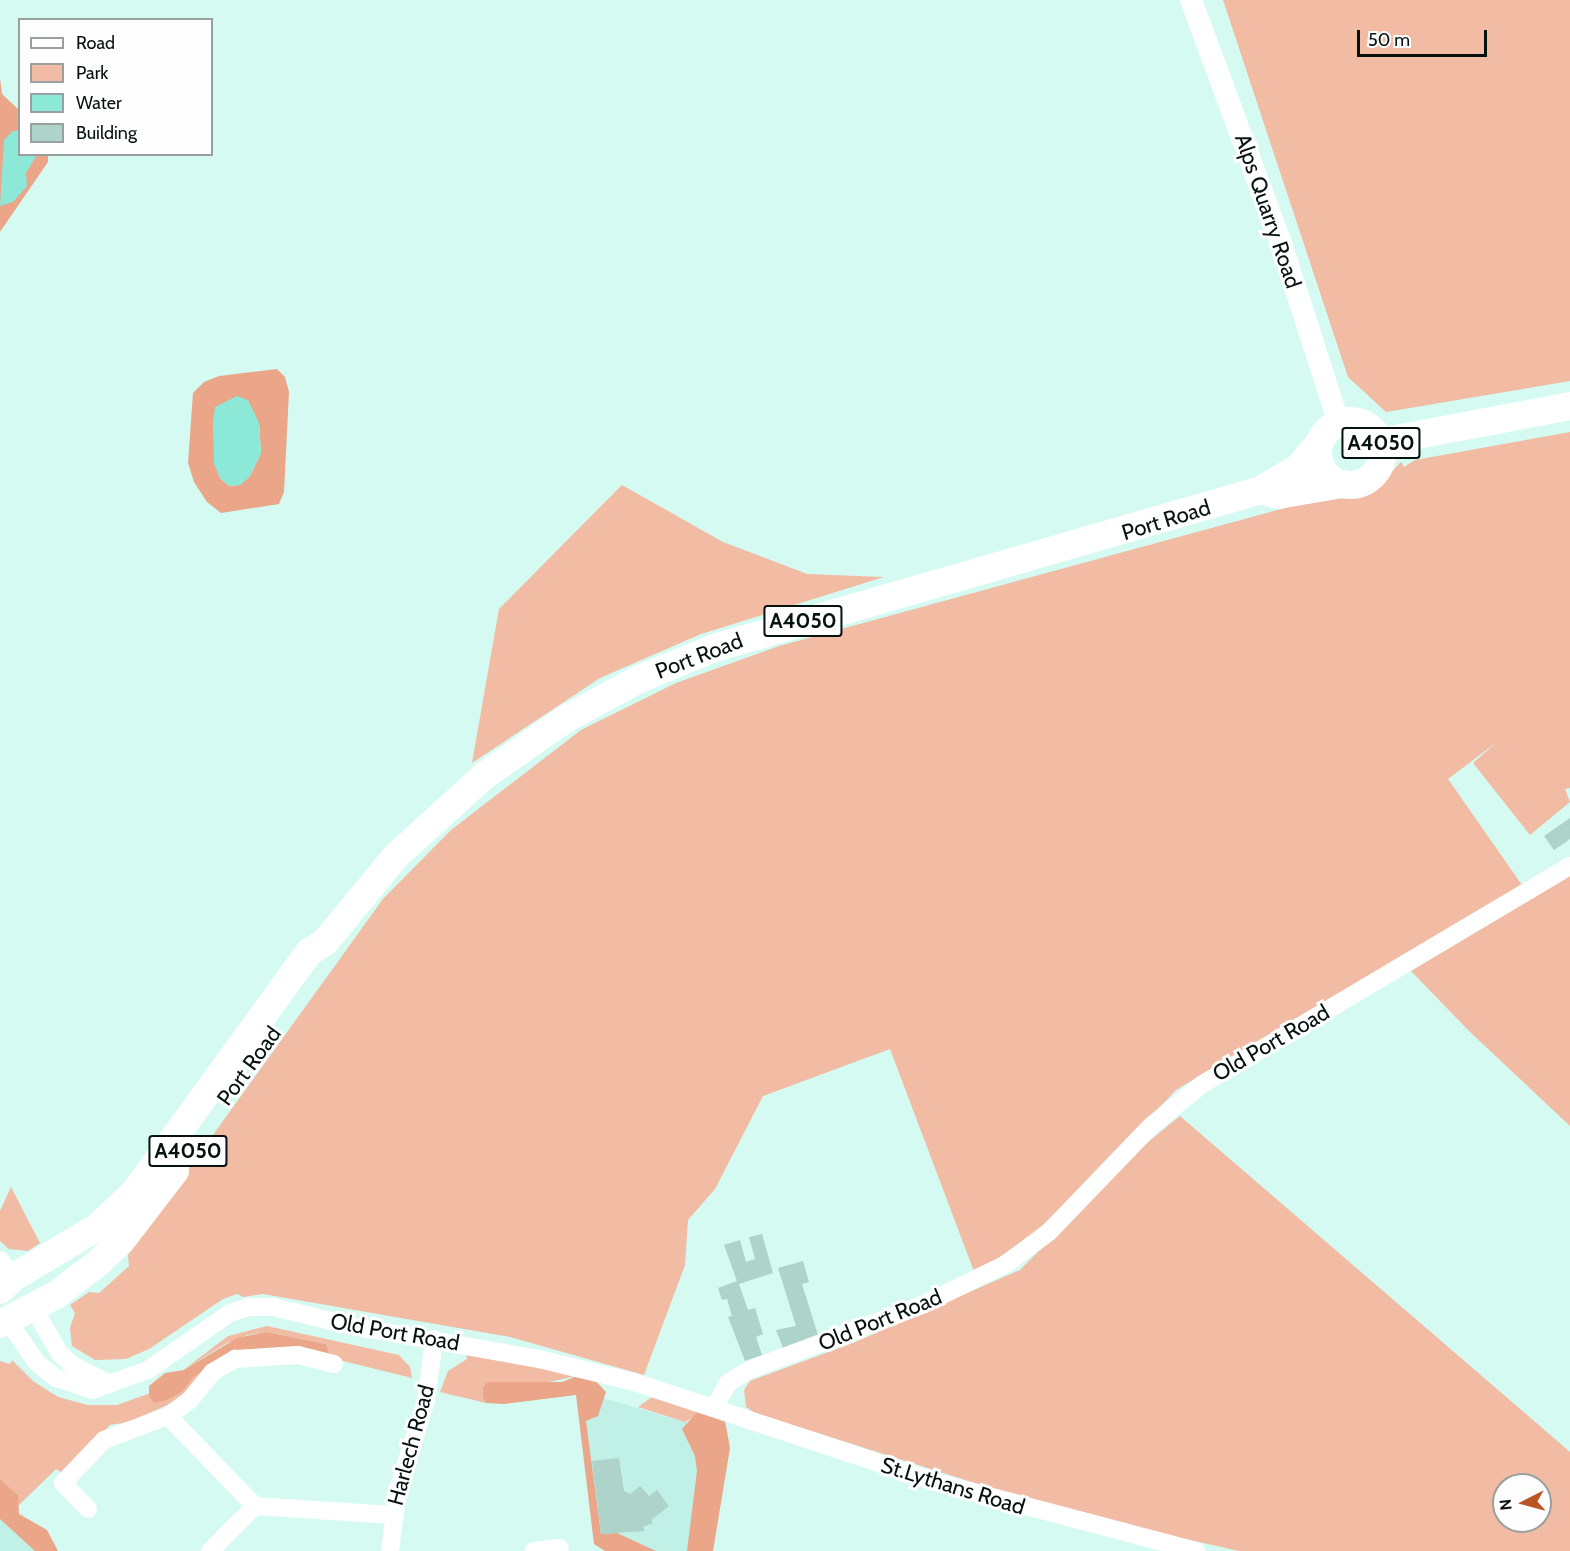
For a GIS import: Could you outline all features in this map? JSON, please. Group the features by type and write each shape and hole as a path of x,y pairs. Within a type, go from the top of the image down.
{"main road":[{"name":"A4050","path":"1380,442 1570,406"},
{"name":"A4050","path":"1361,423 1380,442 1381,462 1371,478 1362,483 1342,484 1325,472 1318,453 1329,433 1361,423"},
{"name":"Port Road","path":"3,1318 33,1307 72,1283 122,1240 278,1028 325,942 396,856 484,775 564,720 653,672 748,637 1261,490 1299,467 1329,433"},
{"name":"Port Road","path":"1261,490 1278,495 1342,484"},
{"name":"Port Road","path":"33,1307 4,1275 96,1228 134,1192 309,952 325,942"}],"street":[{"name":"Alps Quarry Road","path":"1191,0 1280,240 1329,433"},
{"name":"Old Port Road","path":"3,1318 31,1356 56,1378 92,1390 148,1371 220,1317 248,1307 273,1307 584,1369 714,1408 728,1383 749,1370 922,1305 1006,1264 1049,1232 1150,1126 1201,1085 1570,866"},
{"path":"33,1307 60,1354 71,1364 108,1383"},
{"name":"Harlech Road","path":"390,1551 393,1515 426,1400 434,1340"},
{"path":"88,1509 63,1483 104,1440 168,1416 190,1400 213,1372 235,1359 298,1355 334,1364"},
{"name":"St.Lythans Road","path":"714,1408 939,1483 1196,1551"},
{"path":"168,1416 255,1506 393,1515"},
{"path":"210,1551 255,1506"},
{"path":"534,1551 560,1548"}],"shaded area":[{"path":"0,78 2,94 18,109 18,156 48,156 48,162 0,232"},
{"path":"277,369 285,377 289,392 284,492 279,504 221,513 207,502 194,482 188,463 193,393 204,382 219,376","holes":["213,422 259,423 261,453 250,476 240,485 229,486 220,478"]},
{"path":"266,1332 326,1344 330,1356 318,1355 314,1350 238,1351 193,1377 183,1391 167,1400 154,1403 149,1396 149,1386 165,1373 184,1370 237,1338"},
{"path":"582,1374 591,1376 606,1392 598,1416 586,1421 601,1534 617,1533 656,1551 605,1551 594,1544 576,1395 504,1404 486,1403 483,1398 483,1387 488,1382 562,1382"},
{"path":"577,1394 589,1394 716,1431 704,1551 605,1551"},
{"path":"706,1412 725,1421 730,1448 713,1551 687,1551 697,1471 695,1456 682,1429 696,1413"},
{"path":"0,1479 18,1495 19,1514 47,1530 58,1551 35,1551 0,1519"},
{"path":"0,1506 47,1551 0,1551"}],"green space":[{"path":"1223,0 1570,0 1570,381 1386,412 1348,377"},
{"path":"1570,432 1570,788 1565,789 1570,802 1530,835 1473,763 1497,742 1448,779 1522,885 1176,1090 1071,1200 1032,1235 975,1274 890,1049 763,1096 715,1189 688,1220 685,1265 644,1375 510,1337 263,1294 243,1297 237,1294 223,1299 149,1349 126,1359 95,1360 72,1346 70,1328 75,1313 70,1305 89,1292 99,1293 129,1266 128,1255 138,1239 383,899 451,830 581,730 676,683 779,646 1329,496 1358,497 1374,490 1401,462 1404,467 1415,460"},
{"path":"622,485 723,542 807,574 884,577 701,634 600,678 472,763 499,609"},
{"path":"1570,875 1570,1126 1469,1031 1411,971"},
{"path":"1180,1116 1570,1452 1570,1551 1239,1551 1066,1512 755,1413 746,1407 744,1390 750,1381 853,1343 1020,1270 1142,1147"},
{"path":"11,1187 40,1243 28,1251 9,1249 0,1241 0,1211"},
{"path":"267,1326 399,1355 410,1367 412,1378 339,1360 330,1356 326,1344 266,1332 247,1335 225,1344 184,1370 205,1371 179,1400 129,1422 110,1425 69,1469 63,1473 56,1469 18,1506 18,1495 0,1479 0,1361 10,1364 12,1360 33,1381 58,1397 88,1405 117,1405 156,1391 228,1336"},
{"path":"466,1354 576,1376 540,1384 488,1382 483,1398 486,1403 440,1392 448,1371 467,1359"},
{"path":"652,1397 701,1413 685,1422 638,1407"}],"water":[{"path":"18,130 18,156 36,156 26,173 27,186 13,202 0,206 4,140 13,131"},
{"path":"237,396 248,400 259,423 261,453 250,476 240,485 229,486 220,478 214,464 213,422 215,407"}],"building":[{"path":"1570,818 1570,839 1554,850 1544,836"},
{"path":"762,1234 773,1273 739,1284 748,1310 755,1308 763,1334 756,1337 762,1355 745,1361 728,1317 732,1316 727,1299 722,1300 718,1288 737,1281 724,1245 740,1240 746,1262 755,1259 749,1237"},
{"path":"803,1261 809,1282 802,1284 818,1335 783,1348 776,1330 796,1326 778,1268"},
{"path":"619,1458 624,1491 630,1494 640,1486 649,1496 657,1490 669,1506 651,1520 653,1523 643,1527 645,1531 601,1534 592,1461"}]}
